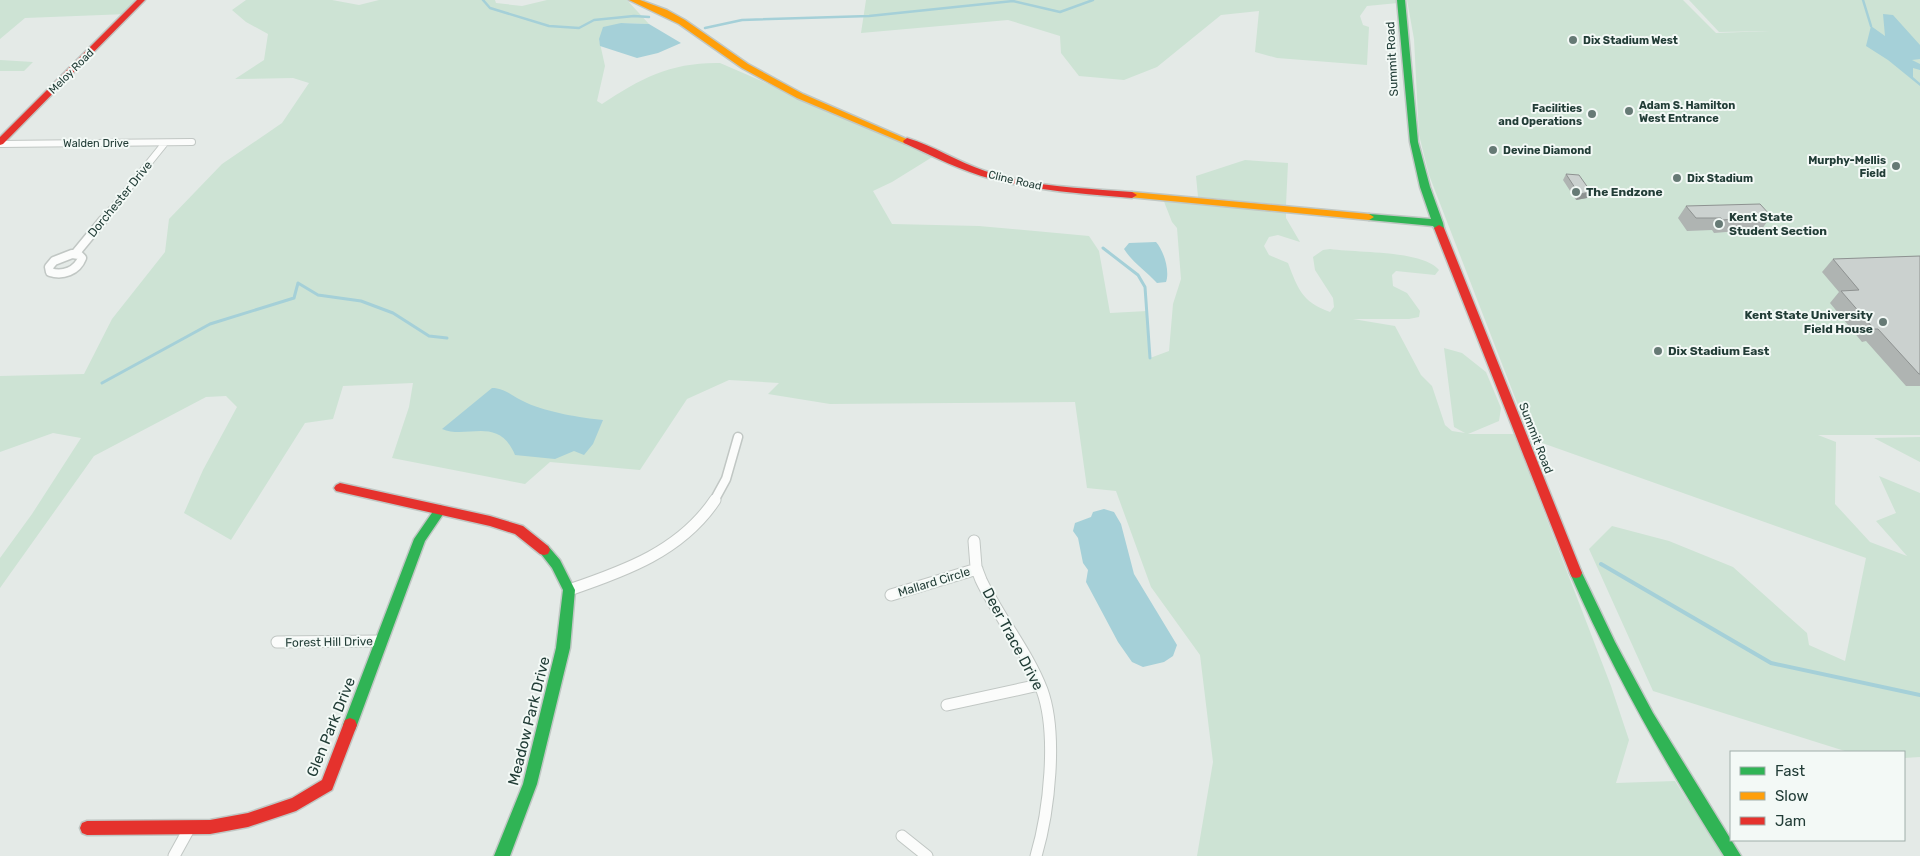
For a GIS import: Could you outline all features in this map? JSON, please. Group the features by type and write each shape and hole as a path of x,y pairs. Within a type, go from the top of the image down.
{"street":[{"name":"Meloy Road","path":"0,143 141,0"},
{"name":"Cline Road","path":"633,0 664,12 682,22 745,66 800,96 922,149 996,178 1045,187 1438,223"},
{"name":"Summit Road","path":"1401,0 1405,26 1409,117 1418,162 1438,223 1556,528 1595,616 1642,709 1733,856"},
{"name":"Walden Drive","path":"0,143 192,142"},
{"name":"Dorchester Drive","path":"75,254 165,143"},
{"path":"340,488 519,530 542,548 556,564 569,590 646,562 680,540 703,517 720,491 738,437"},
{"name":"Glen Park Drive","path":"87,828 210,827 248,820 296,804 327,785 420,539 440,510"},
{"name":"Deer Trace Drive","path":"974,541 977,568 1001,620 1039,685 1048,713 1049,750 1046,812 1042,839 1036,856"},
{"name":"Mallard Circle","path":"892,595 977,568"},
{"name":"Meadow Park Drive","path":"502,856 530,784 563,648 569,590"},
{"name":"Forest Hill Drive","path":"277,642 381,641"},
{"path":"947,706 1039,685"},
{"path":"174,856 190,827"},
{"path":"902,836 926,856"}],"green space":[{"path":"0,0 141,0 127,14 25,18 0,39"},
{"path":"246,0 332,0 359,5 379,0 495,0 496,3 522,6 547,0 627,0 649,24 621,23 599,39 605,66 597,101 602,104 630,86 658,73 687,65 720,63 934,156 892,182 873,191 892,224 979,226 1089,236 1099,251 1110,313 1147,311 1150,358 1169,351 1173,304 1181,279 1177,228 1172,222 1163,199 1286,210 1286,218 1300,242 1278,235 1269,237 1264,246 1269,255 1288,263 1298,287 1307,299 1330,312 1334,307 1333,298 1315,270 1313,257 1323,250 1330,249 1405,256 1431,264 1439,270 1435,275 1396,271 1392,275 1393,286 1407,293 1420,311 1419,317 1409,319 1353,319 1395,326 1421,375 1432,386 1445,425 1452,431 1465,433 1454,427 1444,348 1462,353 1486,372 1501,408 1499,421 1468,434 1514,434 1611,686 1629,740 1616,783 1675,781 1723,856 1197,856 1213,762 1200,655 1151,587 1116,491 1087,488 1075,402 830,404 768,394 779,383 729,380 687,399 640,470 550,462 525,484 392,458 409,407 413,383 343,386 333,419 305,423 231,540 184,513 203,470 237,407 226,396 206,397 94,456 0,588 0,558 32,514 81,438 53,433 0,452 0,376 84,374 112,319 165,252 169,219 222,164 282,123 309,83 293,78 235,79 264,60 268,34 246,22 232,10"},
{"path":"866,0 1397,0 1398,3 1367,6 1360,16 1363,25 1369,27 1367,65 1277,58 1255,52 1259,11 1221,15 1157,67 1124,80 1079,76 1061,53 1060,36 1008,20 861,33"},
{"path":"1407,0 1683,0 1716,33 1770,31 1719,32 1689,0 1920,0 1920,435 1818,435 1836,442 1835,504 1870,542 1907,556 1876,521 1896,513 1879,476 1920,493 1920,757 1905,758 1905,751 1845,751 1653,691 1589,549 1612,526 1669,541 1733,567 1807,633 1809,645 1845,661 1866,558 1531,439 1429,175 1419,135 1414,39"},
{"path":"0,60 33,62 24,71 0,71"},
{"path":"1245,160 1288,163 1286,205 1198,197 1196,176"},
{"path":"1920,437 1920,462 1874,438"}],"water":[{"path":"1883,14 1893,15 1920,45 1920,59 1912,60 1920,64 1920,70 1913,68 1913,77 1920,83 1920,86 1888,60 1866,46 1871,26 1885,36"},
{"path":"621,23 649,24 681,43 658,53 637,58 600,46 599,39 603,27"},
{"path":"1156,242 1162,250 1166,261 1166,282 1157,283 1124,249 1129,243"},
{"path":"492,388 497,388 522,401 554,412 603,420 593,444 584,455 574,451 555,459 515,455 508,443 500,436 491,432 452,432 442,429"},
{"path":"1104,509 1114,512 1121,524 1134,574 1177,645 1173,656 1164,662 1143,667 1132,662 1118,642 1086,582 1088,570 1083,563 1078,538 1073,531 1075,523 1091,517 1093,512"}],"building":[{"path":"1566,174 1579,175 1591,192 1579,194"},
{"path":"1760,204 1771,216 1723,220 1721,218 1696,218 1686,206"},
{"name":"Kent State University Field House","path":"1920,256 1919,374 1878,329 1874,329 1841,291 1859,290 1833,259"}],"waterway":[{"path":"483,0 490,8 549,26 579,28 594,20 634,16 649,17"},
{"path":"705,28 742,20 869,16 1013,1 1060,12 1093,0"},
{"path":"1863,0 1871,26"},
{"path":"1103,248 1138,275 1145,287 1150,358"},
{"path":"102,383 210,324 294,298 298,283 318,295 361,301 393,313 429,336 447,338"},
{"path":"1601,564 1771,663 1920,695"}],"traffic: fast":[{"path":"1401,0 1414,142 1425,187 1439,228"},
{"path":"1369,217 1438,223"},
{"path":"350,725 420,539 440,510"},
{"path":"502,856 530,784 563,648 569,590 556,564 544,550"},
{"path":"1576,573 1592,610 1648,718 1733,856"}],"traffic: slow":[{"path":"633,0 664,12 682,22 745,66 800,96 907,141"},
{"path":"1132,195 1369,217"}],"traffic: jam":[{"path":"0,142 141,0"},
{"path":"907,141 956,163 994,177 1053,188 1132,195"},
{"path":"1439,228 1576,573"},
{"path":"340,488 490,521 519,530 544,550"},
{"path":"87,828 210,827 248,820 296,804 327,785 350,725"}],"place":[{"name":"Dix Stadium West","path":"1573,40"},
{"name":"Adam S. Hamilton West Entrance","path":"1629,111"},
{"name":"Facilities and Operations","path":"1592,114"},
{"name":"Devine Diamond","path":"1493,150"},
{"name":"Murphy-Mellis Field","path":"1896,166"},
{"name":"Dix Stadium","path":"1677,178"},
{"name":"The Endzone","path":"1576,192"},
{"name":"Kent State Student Section","path":"1719,224"},
{"name":"Kent State University Field House","path":"1883,322"},
{"name":"Dix Stadium East","path":"1658,351"}]}
